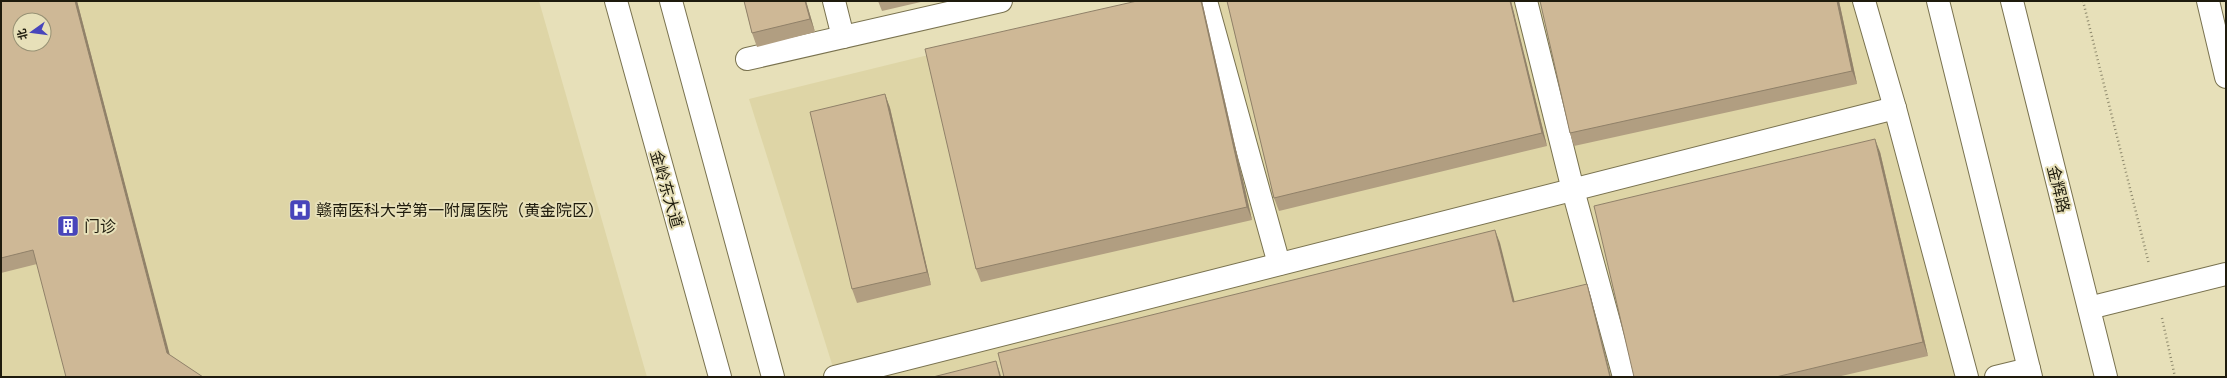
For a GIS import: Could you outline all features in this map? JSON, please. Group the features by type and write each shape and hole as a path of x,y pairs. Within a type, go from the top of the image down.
{"street":[{"name":"金岭东大道","path":"616,1 720,377"},
{"path":"671,1 773,377"},
{"path":"834,1 843,37"},
{"path":"747,59 977,4 1000,1"},
{"path":"1206,1 1279,264"},
{"path":"1526,1 1573,190 1624,377"},
{"path":"1864,1 1895,108 1967,377"},
{"path":"1938,1 2030,373 1996,377"},
{"name":"金辉路","path":"2012,1 2106,377"},
{"path":"2208,1 2226,77"},
{"path":"835,377 1895,108"},
{"path":"2089,308 2226,274"}],"path":[{"path":"2083,1 2175,377"}],"shaded area":[{"name":"赣南医科大学第一附属医院（黄金院区）","path":"1,1 539,1 647,377 1,377"},
{"path":"1148,1 1877,1 1970,377 836,377 749,99"}],"building":[{"name":"门诊","path":"1,1 75,1 167,353 203,377 66,377 33,250 1,258"},
{"path":"744,1 805,1 810,19 752,33"},
{"path":"1137,1 1201,1 1247,207 976,269 925,49"},
{"path":"1227,1 1510,1 1542,133 1274,198"},
{"path":"1540,1 1837,1 1852,71 1570,133"},
{"path":"885,94 927,272 852,289 810,112"},
{"path":"1875,139 1923,342 1776,377 1634,377 1594,206"},
{"path":"1495,230 1513,302 1587,284 1610,377 1004,377 998,353"},
{"path":"996,361 1000,377 933,377"}],"place":[{"name":"赣南医科大学第一附属医院（黄金院区）","path":"300,210"},
{"name":"门诊","path":"68,226"}]}
